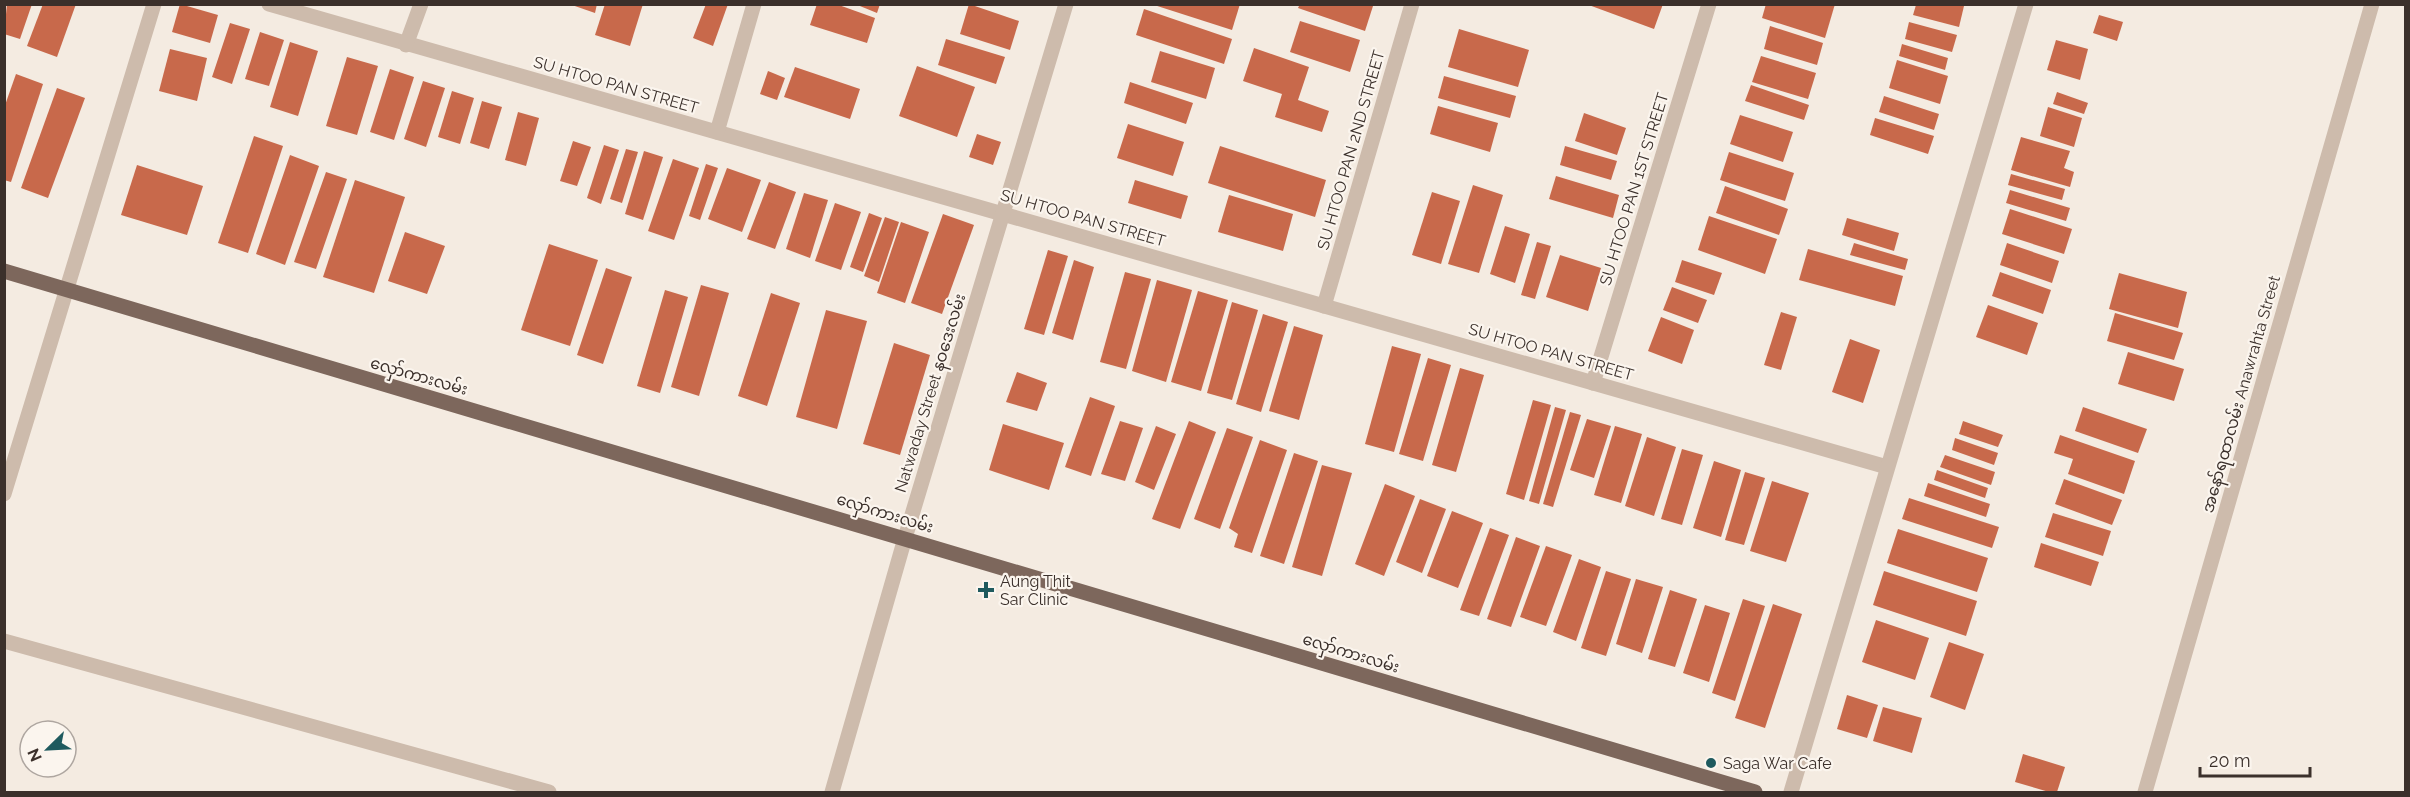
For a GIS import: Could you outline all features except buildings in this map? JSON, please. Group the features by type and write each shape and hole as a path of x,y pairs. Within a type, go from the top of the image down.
{"main road":[{"name":"လှော်ကားလမ်း","path":"4,271 1755,792"}],"street":[{"path":"4,494 154,4"},
{"name":"SU HTOO PAN STREET","path":"269,4 1887,467"},
{"path":"406,45 421,4"},
{"path":"717,132 754,4"},
{"name":"Natwaday Street နဝဒေးလမ်း","path":"832,792 905,538 1066,4"},
{"name":"SU HTOO PAN 2ND STREET","path":"1324,306 1412,4"},
{"name":"SU HTOO PAN 1ST STREET","path":"1593,383 1709,4"},
{"path":"1791,792 2026,4"},
{"name":"အနော်ရထာလမ်း Anawrahta Street","path":"2145,792 2372,4"},
{"path":"4,641 549,792"}],"place":[{"name":"Aung Thit Sar Clinic","path":"986,590"},
{"name":"Saga War Cafe","path":"1711,763"}]}
